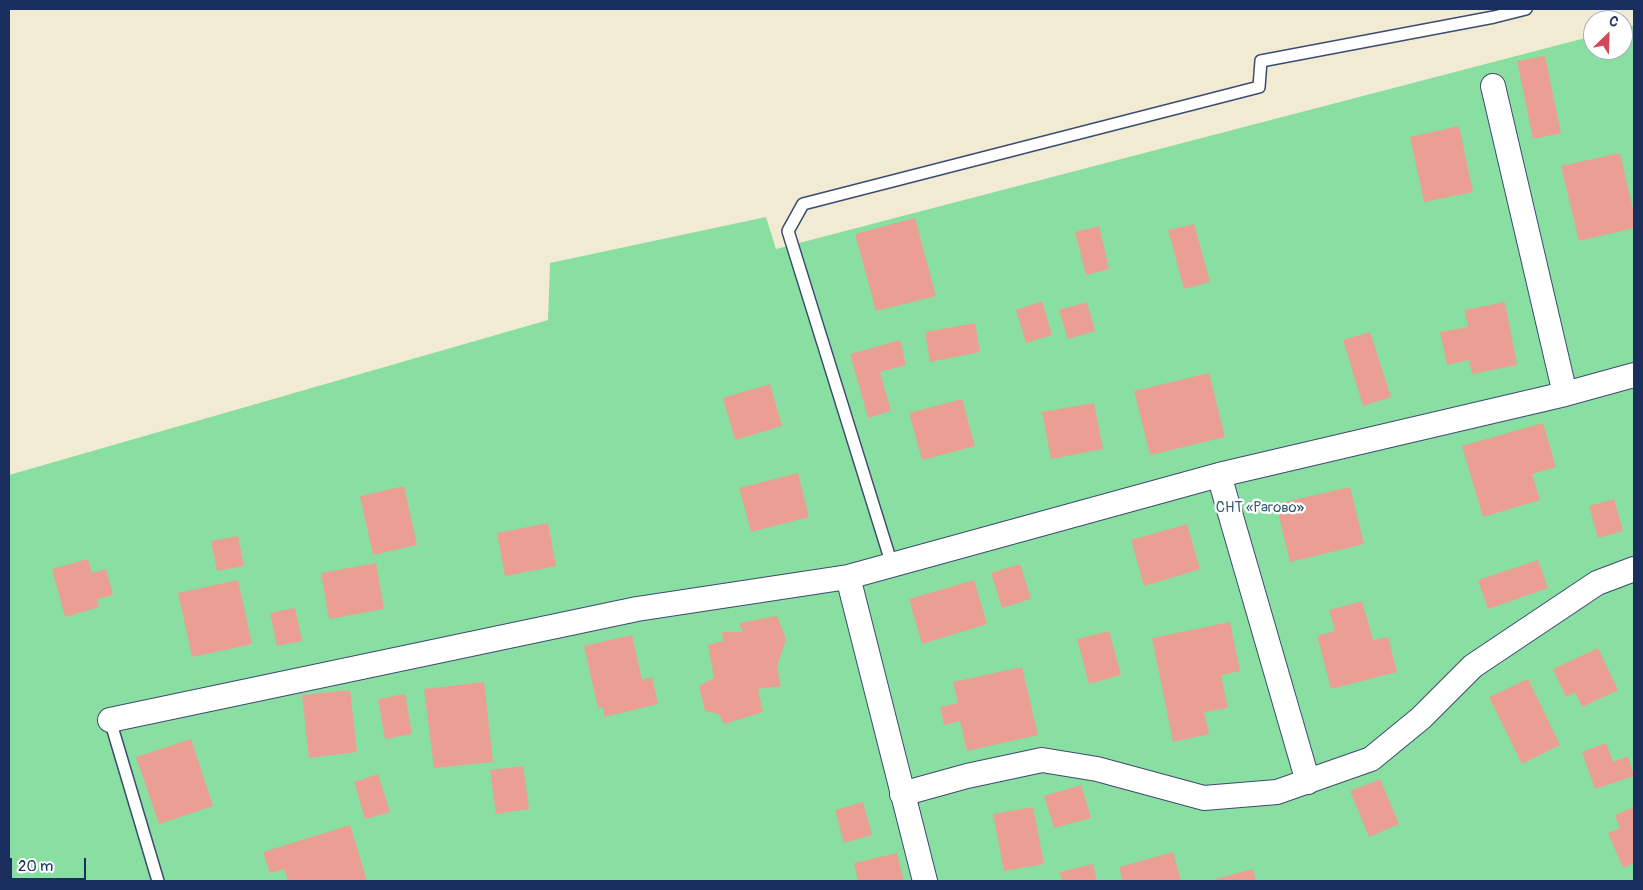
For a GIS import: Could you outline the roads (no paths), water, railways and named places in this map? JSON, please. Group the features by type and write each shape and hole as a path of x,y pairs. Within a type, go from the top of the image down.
{"street":[{"path":"1494,86 1565,394"},
{"path":"110,720 637,609 848,577 1219,475 1565,394 1634,375"},
{"path":"1219,475 1308,782"},
{"path":"902,794 967,776 1042,760 1097,769 1204,798 1277,792 1371,759 1422,718 1473,666 1597,583 1634,569"},
{"path":"848,577 925,881"}],"lane":[{"path":"892,565 788,231 803,204 1259,86 1261,61 1494,17 1526,9"},
{"path":"110,720 158,881"}],"park label":[{"name":"СНТ «Рагово»","path":"1260,508"}]}
